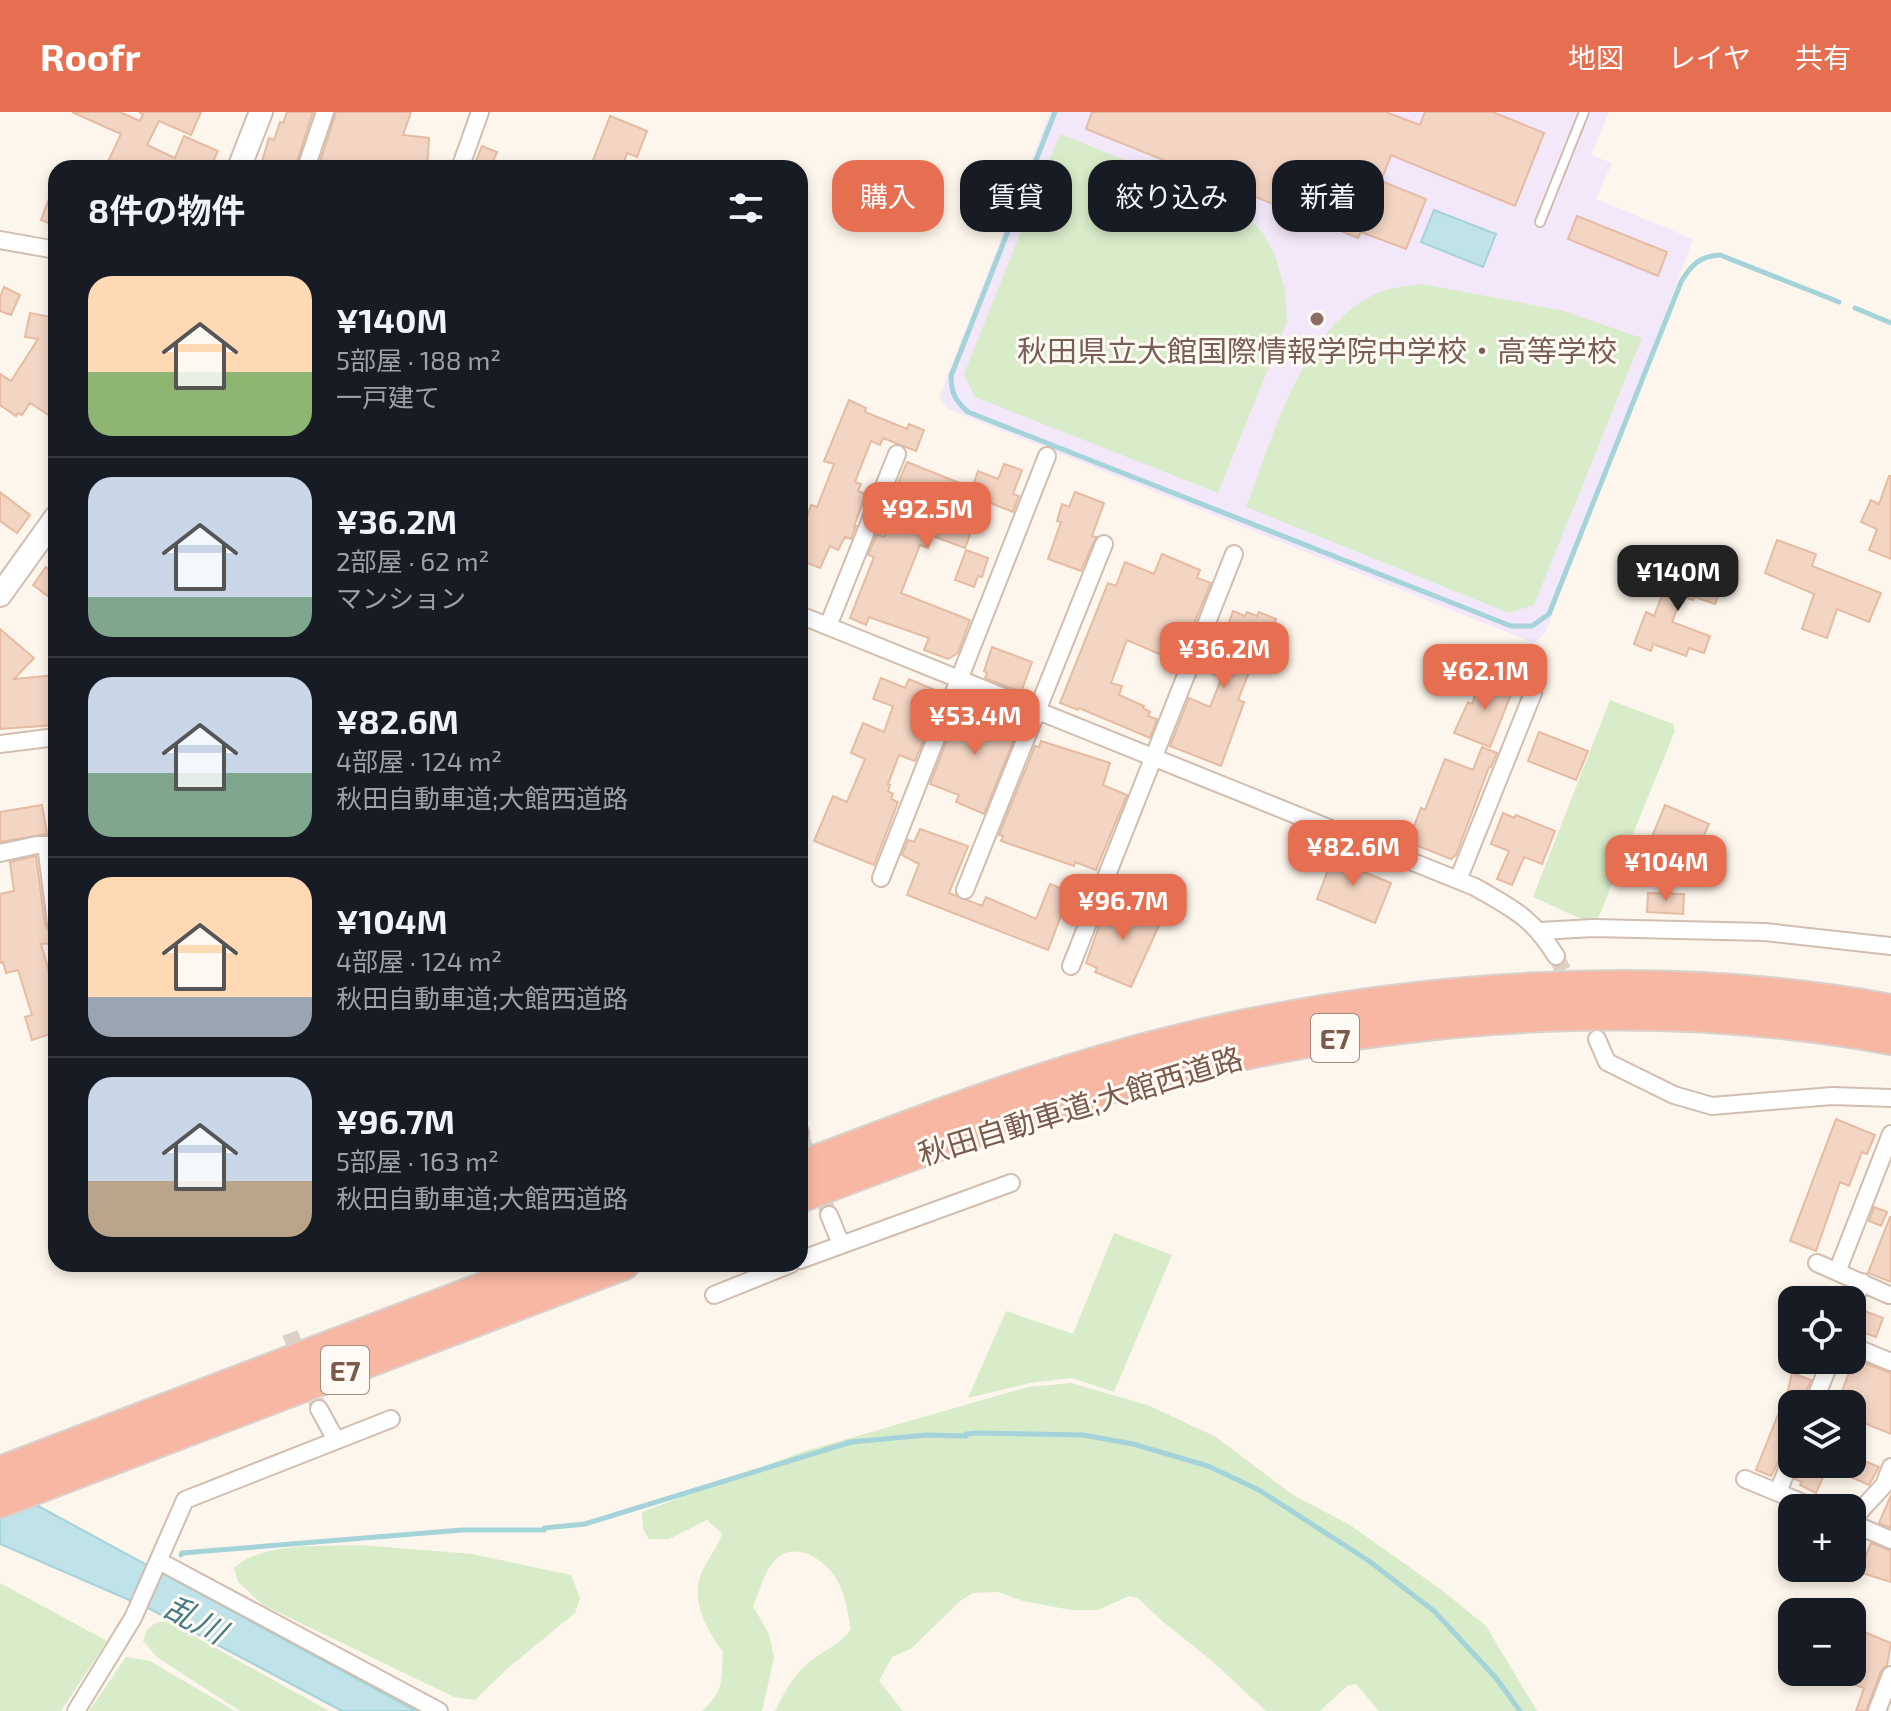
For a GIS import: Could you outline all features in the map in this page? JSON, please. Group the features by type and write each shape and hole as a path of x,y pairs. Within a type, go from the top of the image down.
{"highway":[{"name":"秋田自動車道;大館西道路","path":"808,1164 1058,1074 1159,1045 1249,1024 1344,1007 1528,988 1613,987 1794,996 1891,1010"},
{"name":"秋田自動車道;大館西道路","path":"808,1194 969,1136 1158,1075 1253,1052 1348,1036 1512,1019 1616,1016 1795,1025 1891,1039"},
{"name":"E7","path":"0,1502 59,1465 527,1272"},
{"name":"E7","path":"0,1472 59,1465 602,1272"}],"street":[{"path":"242,160 261,112"},
{"path":"309,160 325,112"},
{"path":"463,160 480,112"},
{"path":"0,240 48,249"},
{"path":"828,626 897,454"},
{"path":"881,878 1047,456"},
{"path":"0,595 48,528"},
{"path":"965,890 1104,544"},
{"path":"1071,966 1234,554"},
{"path":"808,618 1458,880 1518,913 1540,931 1556,956"},
{"path":"1458,880 1533,693"},
{"path":"0,744 48,738"},
{"path":"0,853 48,845"},
{"path":"1540,931 1593,928 1765,932 1891,946"},
{"path":"1597,1039 1607,1062 1674,1095 1712,1106 1832,1096 1891,1098"},
{"path":"1837,1272 1891,1134"},
{"path":"808,1257 1011,1183"},
{"path":"829,1215 841,1244"},
{"path":"1817,1263 1889,1295"},
{"path":"714,1295 771,1272"},
{"path":"1860,1286 1862,1282"},
{"path":"1866,1352 1891,1362"},
{"path":"319,1409 336,1440"},
{"path":"76,1711 133,1618 185,1500 391,1419"},
{"path":"1866,1506 1884,1485 1891,1467"},
{"path":"1778,1492 1784,1478"},
{"path":"1745,1479 1783,1494"},
{"path":"1866,1528 1891,1540"},
{"path":"157,1566 439,1711"},
{"path":"1877,1711 1891,1675"}],"lane":[{"path":"1540,222 1584,112"}],"shaded area":[{"name":"秋田県立大館国際情報学院中学校・高等学校","path":"1050,112 1609,112 1591,155 1612,163 1596,199 1693,239 1545,634 1534,643 950,410 939,398 1003,232 1072,232 1072,160 1031,160"}],"green space":[{"path":"1060,134 1125,160 1088,160 1088,232 1256,232 1256,226 1275,255 1285,291 1287,322 1218,493 975,397 964,374 1021,232 1072,232 1072,160 1050,160"},
{"path":"1422,284 1560,310 1642,338 1534,605 1509,613 1246,507 1294,385 1330,329 1353,308 1380,292"},
{"path":"1610,700 1673,724 1675,731 1598,919 1588,922 1533,897"},
{"path":"1114,1233 1172,1255 1114,1392 1072,1378 1030,1383 968,1398 1006,1311 1073,1334"},
{"path":"1071,1383 1150,1406 1216,1437 1293,1495 1350,1525 1443,1591 1486,1626 1537,1711 1379,1711 1356,1684 1347,1686 1320,1711 1266,1711 1138,1598 1129,1596 1098,1610 1071,1610 1023,1601 998,1592 973,1593 960,1601 912,1648 892,1657 879,1681 903,1711 775,1711 800,1671 851,1629 844,1596 828,1568 810,1555 789,1552 771,1565 753,1606 769,1634 774,1658 762,1711 702,1711 718,1690 723,1651 703,1618 698,1599 699,1580 722,1534 707,1520 669,1539 649,1539 643,1529 642,1512 805,1451 1028,1387"},
{"path":"361,1545 472,1554 571,1575 580,1598 575,1613 508,1668 475,1700 454,1697 263,1605 238,1582 234,1568 246,1559 277,1549"},
{"path":"0,1583 107,1641 61,1711 0,1711"},
{"path":"167,1621 329,1711 240,1711 158,1658 143,1641 151,1626"},
{"path":"126,1657 150,1661 235,1711 89,1711"}],"water":[{"path":"1434,210 1496,234 1483,267 1421,242"},
{"name":"乱川","path":"0,1490 40,1507 416,1711 342,1711 150,1609 0,1544"}],"building":[{"path":"72,112 120,112 140,121 143,114 139,112 201,112 191,135 159,121 147,145 175,158 184,136 218,151 214,160 109,160 121,134"},
{"path":"287,112 313,112 298,160 262,160 269,138 274,140 280,122 283,123"},
{"path":"336,112 411,112 403,135 429,138 428,160 321,160"},
{"path":"1092,112 1386,112 1420,125 1425,112 1493,112 1544,133 1515,206 1391,155 1384,173 1384,160 1272,160 1272,204 1256,197 1256,160 1163,160 1086,129"},
{"path":"610,116 647,131 637,157 627,153 625,160 593,160"},
{"path":"482,146 497,152 494,160 476,160"},
{"path":"1384,182 1426,199 1406,249 1361,232 1384,232"},
{"path":"48,202 48,223 41,220"},
{"path":"1577,216 1667,252 1658,276 1568,239"},
{"path":"1343,232 1361,232 1358,238"},
{"path":"4,287 20,295 11,315 0,311"},
{"path":"30,313 48,316 48,415 30,403 22,415 18,413 16,416 0,405 0,374 11,381 38,339 25,337"},
{"path":"849,400 866,408 865,412 907,429 909,424 924,430 916,451 883,438 880,445 871,441 855,482 861,484 858,491 866,494 851,539 845,537 838,550 830,546 820,568 808,563 808,513 811,505 817,507 834,464 824,461"},
{"path":"907,462 972,488 978,471 998,479 1004,464 1022,470 1013,494 1019,496 1013,512 983,500 965,548 933,536 928,548 920,545 901,593 970,620 958,653 948,659 924,650 929,638 869,617 866,625 850,618 874,557 868,555 877,534 884,537 901,493 895,491"},
{"path":"1889,476 1891,559 1869,550 1877,529 1861,522 1871,500 1879,504"},
{"path":"0,492 30,515 17,533 0,521"},
{"path":"1075,492 1104,503 1092,536 1096,537 1081,571 1048,559 1061,522 1057,521 1062,504 1069,507"},
{"path":"1777,540 1816,554 1812,566 1881,593 1869,622 1837,609 1827,638 1802,629 1814,594 1765,573"},
{"path":"966,550 988,558 982,577 978,576 974,587 955,580"},
{"path":"1162,554 1200,570 1197,578 1211,583 1178,662 1127,640 1111,683 1122,686 1119,695 1144,706 1150,712 1148,716 1157,719 1150,738 1060,703 1108,583 1116,586 1125,562 1154,574"},
{"path":"1674,564 1723,583 1715,604 1682,596 1672,622 1710,636 1704,653 1689,648 1686,656 1653,644 1651,651 1634,644 1646,612 1654,616"},
{"path":"46,567 48,569 48,596 33,585"},
{"path":"1233,611 1245,616 1247,612 1257,616 1259,612 1276,619 1263,652 1258,650 1238,700 1244,702 1221,766 1170,746 1189,698 1210,707 1222,677 1211,673"},
{"path":"0,629 34,658 14,679 48,676 48,726 0,729"},
{"path":"992,647 1032,662 1021,692 985,678 987,673 984,671"},
{"path":"1483,675 1514,687 1490,747 1454,733 1468,702 1472,704"},
{"path":"881,678 905,688 909,679 935,690 923,722 929,725 915,761 899,755 888,784 888,791 893,794 891,799 898,802 874,865 814,841 833,796 847,802 865,759 851,753 863,723 884,732 893,706 873,699"},
{"path":"960,707 981,715 984,708 1017,720 1011,736 1015,737 984,814 956,802 959,795 930,784"},
{"path":"1539,732 1588,751 1576,780 1528,761"},
{"path":"1041,741 1110,763 1103,785 1127,795 1096,870 1075,862 1074,866 1001,841 1003,836 999,835 1035,746 1039,747"},
{"path":"1482,747 1497,753 1456,855 1451,859 1408,842 1421,808 1425,810 1445,759 1473,770"},
{"path":"42,805 47,834 0,842 0,812"},
{"path":"1665,805 1709,824 1694,859 1668,848 1657,874 1635,865 1645,842 1649,844"},
{"path":"1503,813 1555,831 1542,864 1524,857 1512,885 1497,879 1509,851 1491,844"},
{"path":"920,829 968,846 949,893 982,906 986,897 1036,919 1050,884 1086,898 1078,919 1062,913 1048,950 907,895 919,864 902,855 908,840 914,842"},
{"path":"1336,849 1356,857 1352,867 1391,883 1375,923 1317,899"},
{"path":"36,856 48,930 48,944 41,944 48,968 48,1035 32,1040 25,1017 32,1015 18,970 6,973 3,962 0,963 0,894 14,891 10,862"},
{"path":"1648,893 1684,894 1683,914 1647,912"},
{"path":"1123,900 1154,913 1152,917 1161,921 1131,987 1095,972 1097,968 1086,963 1106,907 1109,908 1112,901 1120,905"},
{"path":"1836,1119 1875,1135 1867,1154 1862,1152 1849,1186 1840,1182 1816,1251 1790,1241"},
{"path":"1874,1207 1887,1212 1881,1226 1869,1221"},
{"path":"1891,1217 1891,1282 1868,1273"},
{"path":"1866,1312 1883,1318 1876,1337 1866,1333"},
{"path":"1866,1364 1891,1373 1891,1434 1866,1424 1866,1390 1842,1390 1849,1374 1866,1374"},
{"path":"1792,1374 1811,1380 1807,1390 1788,1390"},
{"path":"1778,1415 1778,1462 1771,1476 1756,1470"},
{"path":"1866,1462 1879,1467 1869,1485 1853,1478 1866,1478"},
{"path":"1795,1478 1823,1478 1816,1493"},
{"path":"1891,1495 1891,1528 1879,1523"},
{"path":"1871,1543 1891,1551 1891,1582 1866,1574 1866,1555"},
{"path":"1866,1633 1891,1643 1887,1665 1881,1671 1866,1711 1856,1711 1864,1688 1858,1686 1866,1686"}],"waterway":[{"path":"1055,112 951,376 953,392 960,404 968,412 1511,626 1532,626 1549,614 1681,282 1692,266 1707,257 1720,255 1839,302"},
{"path":"1855,308 1891,323"},
{"path":"181,1555 462,1530 544,1530 585,1524 851,1442 977,1433 1083,1435 1133,1444 1208,1466 1259,1490 1369,1561 1434,1611 1496,1678 1520,1711"}],"tunnel":[{"path":"1556,956 1573,990"},
{"path":"808,1156 829,1215"},
{"path":"290,1333 319,1409"}],"place":[{"name":"秋田県立大館国際情報学院中学校・高等学校","path":"1317,319"}]}
